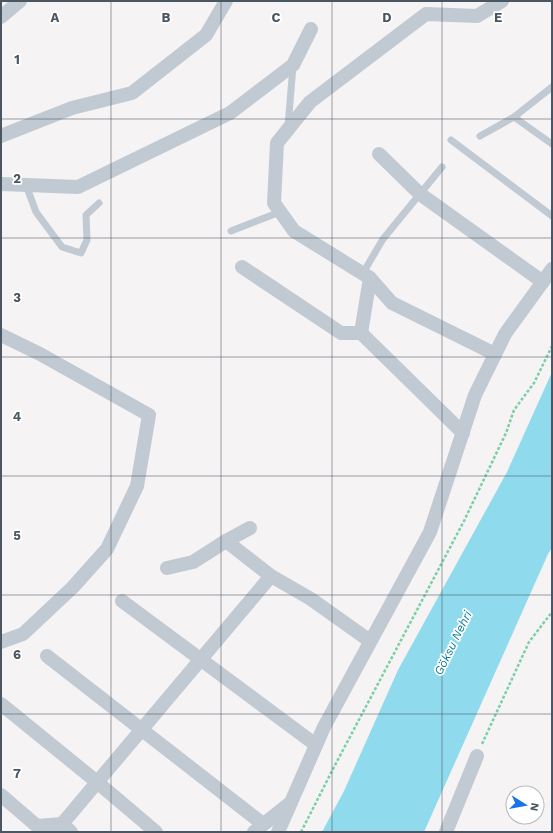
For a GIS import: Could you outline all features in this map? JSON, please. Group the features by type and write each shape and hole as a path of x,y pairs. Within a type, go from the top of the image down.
{"street":[{"path":"1,17 20,1"},
{"path":"1,136 72,108 132,93 206,35 226,1"},
{"path":"495,354 392,303 367,276 294,231 274,203 277,143 310,102 426,14 477,16 502,1"},
{"path":"1,184 78,187 230,113 293,65 311,29"},
{"path":"379,154 420,194 543,282"},
{"path":"242,267 341,333 361,333 463,433"},
{"path":"278,832 324,727 430,532 476,395 495,354 505,334 552,269"},
{"path":"361,333 367,276"},
{"path":"1,335 40,354 149,415 137,486 107,549 73,586 23,634 1,642"},
{"path":"167,568 193,562 250,528"},
{"path":"226,541 270,576 311,599 370,641"},
{"path":"1,795 37,826 66,828 97,782 270,576"},
{"path":"122,601 316,745"},
{"path":"47,656 141,730 258,828 291,803"},
{"path":"1,704 156,832"},
{"path":"446,832 477,756"}],"lane":[{"path":"288,130 293,65"},
{"path":"480,136 514,117 552,87"},
{"path":"514,117 552,144"},
{"path":"451,140 552,216"},
{"path":"367,276 384,239 442,167"},
{"path":"26,185 36,212 62,247 81,253 87,240 86,216 99,203"},
{"path":"231,231 280,212"}],"path":[{"path":"301,832 464,521 506,433 514,410 534,383 552,346"},
{"path":"477,756 529,642 552,612"}],"water":[{"name":"Göksu Nehri","path":"552,372 552,548 424,832 322,832 344,791 398,670 507,472"}]}
